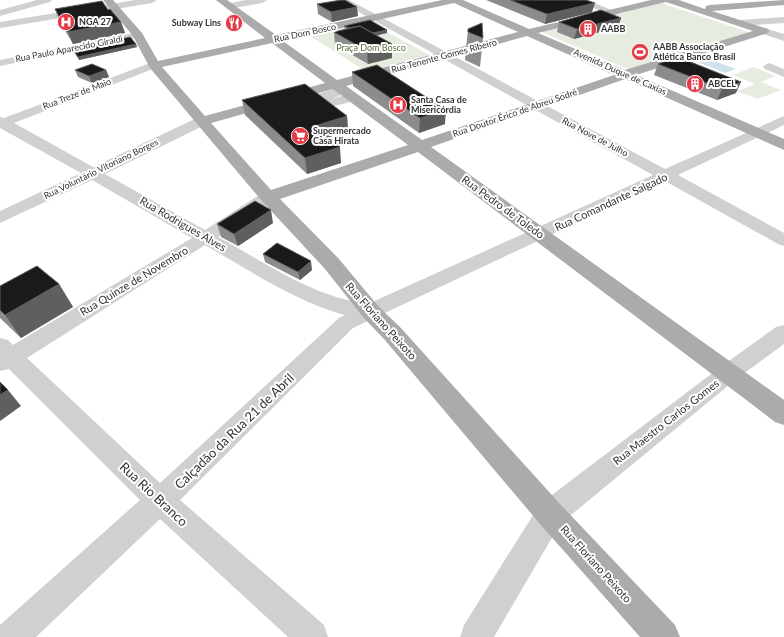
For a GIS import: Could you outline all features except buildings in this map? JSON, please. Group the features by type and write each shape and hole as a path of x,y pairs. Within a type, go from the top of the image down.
{"main road":[{"name":"Rua Dom Bosco","path":"154,65 456,0"},
{"name":"Avenida Duque de Caxias","path":"456,0 532,31 760,130 784,144"},
{"name":"Avenida Duque de Caxias","path":"467,0 532,31"},
{"name":"Rua Tenente Gomes Ribeiro","path":"202,121 342,91 443,56 532,31 664,0"},
{"path":"669,0 688,6 714,11 764,32"},
{"path":"714,11 784,2"},
{"name":"Rua Floriano Peixoto","path":"110,3 138,35 154,65 268,197 332,264 371,312 392,333 550,514 663,637"},
{"name":"Rua Pedro de Toledo","path":"225,3 342,91 540,234 727,374 784,414"},
{"name":"Rua Doutor Érico de Abreu Sodré","path":"268,197 538,106 629,73 764,32"},
{"name":"Avenida Duque de Caxias","path":"760,130 784,137"}],"street":[{"path":"0,13 47,0"},
{"path":"0,25 110,3 152,0"},
{"path":"225,3 262,0"},
{"name":"Rua Nove de Julho","path":"342,0 443,56 667,175 784,240"},
{"path":"578,0 614,12"},
{"path":"740,22 784,20"},
{"path":"764,32 784,38"},
{"name":"Rua Paulo Aparecido Giraldi","path":"2,59 138,35"},
{"name":"Rua Treze de Maio","path":"1,123 154,65"},
{"path":"768,67 784,73"},
{"name":"Rua Comandante Salgado","path":"371,312 784,120"},
{"name":"Rua Voluntário Vitoriano Borges","path":"0,218 92,172 202,121"},
{"name":"Rua Rodrigues Alves","path":"1,123 92,172 308,294 329,304 371,312"},
{"name":"Rua Quinze de Novembro","path":"4,355 206,237 268,197"},
{"name":"Calçadão da Rua 21 de Abril","path":"12,637 160,501 346,323 371,312"},
{"name":"Rua Maestro Carlos Gomes","path":"550,514 727,374 784,333"},
{"name":"Rua Rio Branco","path":"4,355 160,501 312,637"},
{"path":"476,637 550,514"}],"green space":[{"name":"AABB Associação Atlética Banco Brasil","path":"661,3 751,33 632,71 542,32"},
{"name":"Praça Dom Bosco","path":"367,21 433,57 370,74 307,34"},
{"path":"753,67 776,76 761,82 781,90 757,99 737,91 755,84 733,75"}],"water":[{"path":"706,58 736,69 725,73 695,61"}],"place":[{"name":"NGA 27","path":"66,22"},
{"name":"Subway Lins","path":"234,23"},
{"name":"AABB","path":"588,29"},
{"name":"AABB Associação Atlética Banco Brasil","path":"640,52"},
{"name":"ABCEL","path":"695,84"},
{"name":"Santa Casa de Misericórdia","path":"398,105"},
{"name":"Supermercado Casa Hirata","path":"300,136"}]}
